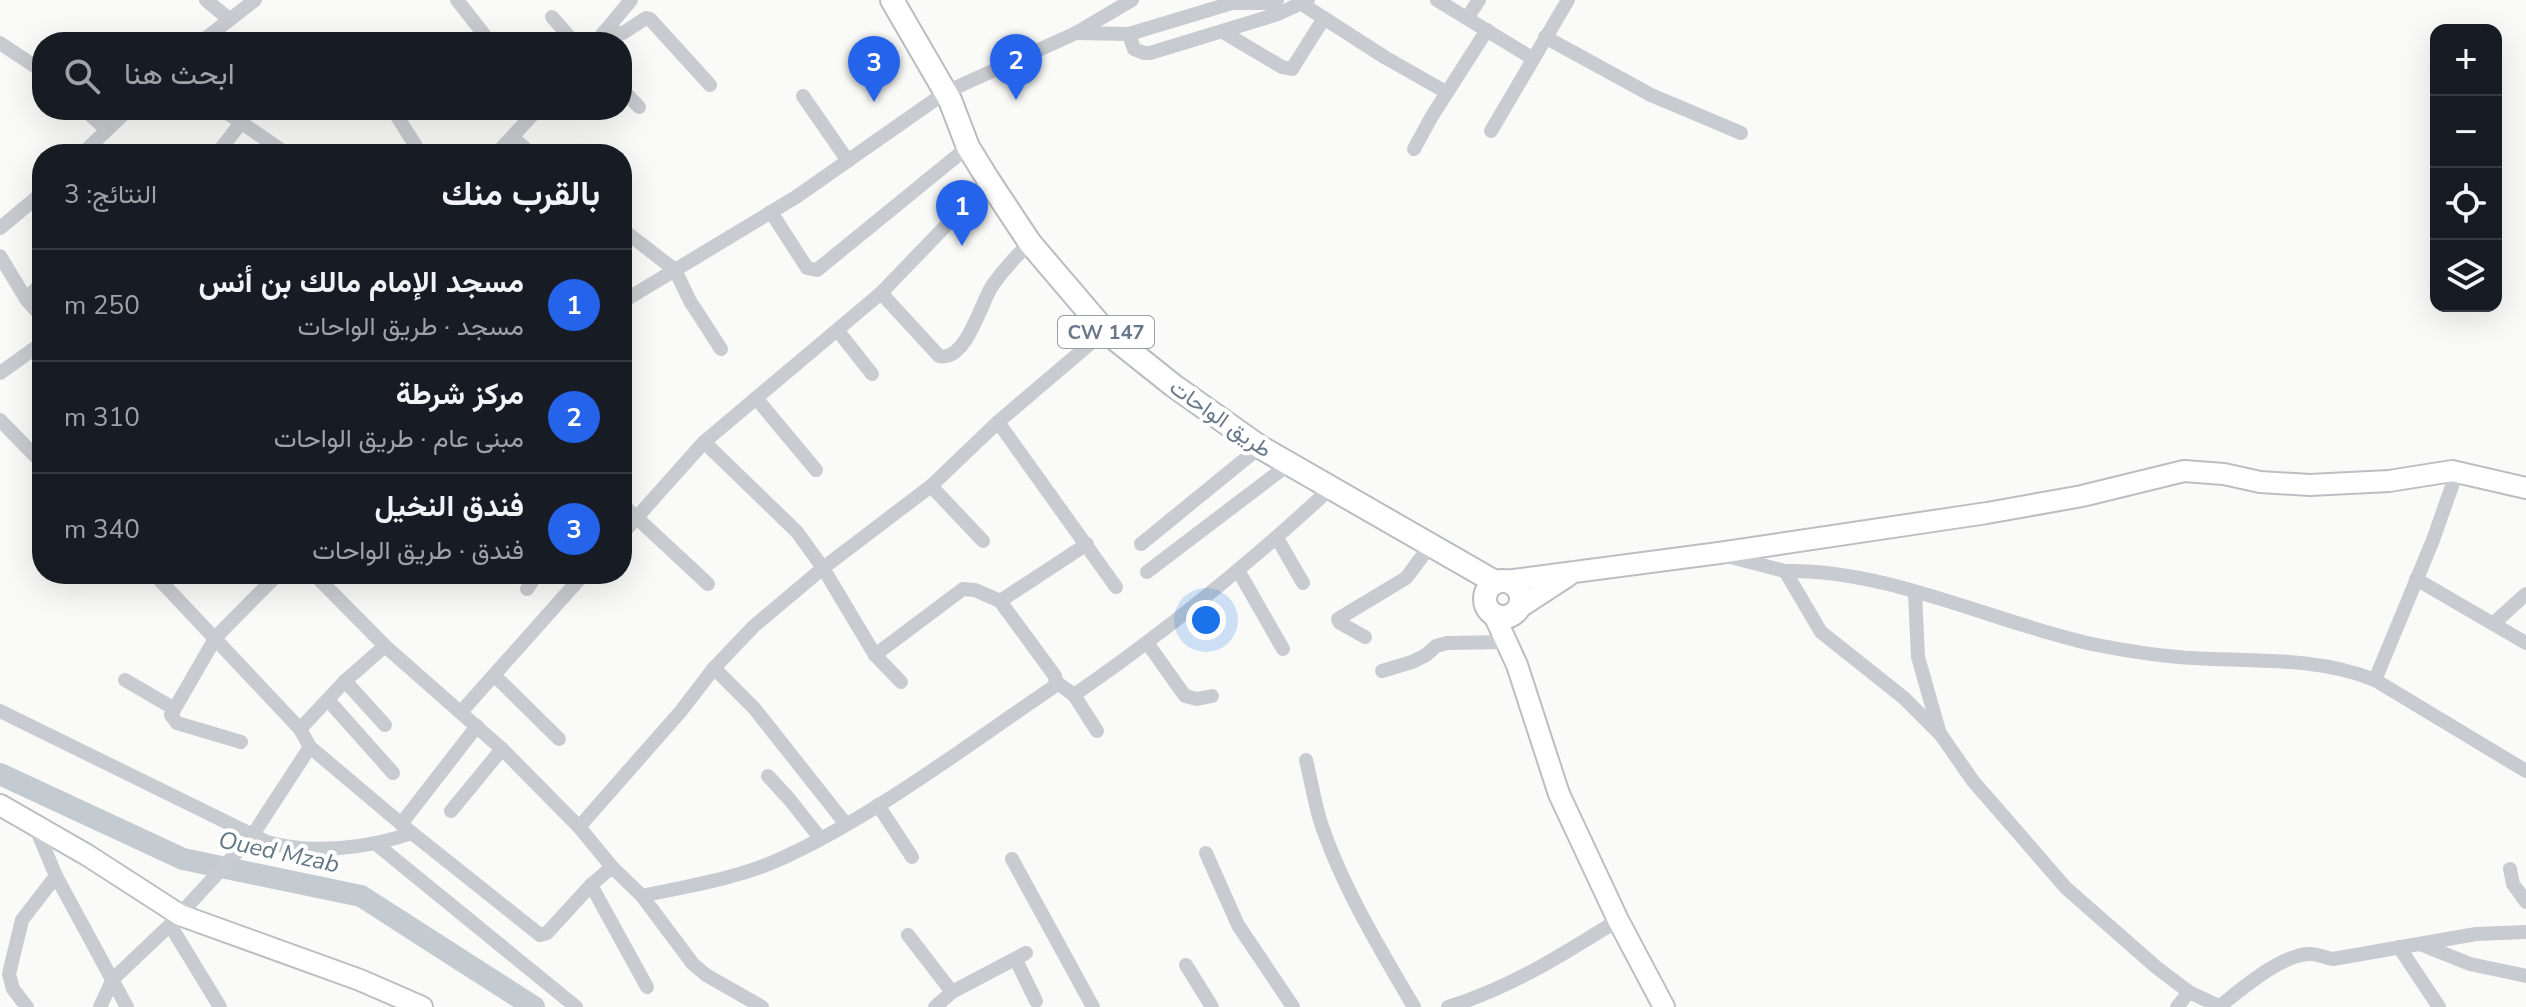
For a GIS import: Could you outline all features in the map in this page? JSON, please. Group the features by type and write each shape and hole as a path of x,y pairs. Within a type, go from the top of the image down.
{"main road":[{"name":"طريق الواحات","path":"892,0 946,92 968,147 989,181 1030,243 1105,331 1174,386 1260,447 1434,548"},
{"name":"CW 147","path":"1434,548 1502,599"}],"street":[{"path":"206,0 229,19"},
{"path":"213,32 255,0"},
{"path":"457,0 482,32"},
{"path":"604,32 631,0"},
{"path":"632,293 771,212 946,92 1076,33 1132,0"},
{"path":"1076,33 1129,34 1232,3 1269,3 1277,0"},
{"path":"1437,0 1532,58"},
{"path":"1467,18 1479,0"},
{"path":"1491,131 1568,0"},
{"path":"1129,34 1134,49 1144,53 1223,32 1305,2 1386,58 1446,92"},
{"path":"552,17 565,32"},
{"path":"625,32 646,18 650,19 710,85"},
{"path":"1223,32 1282,67 1292,69 1324,18"},
{"path":"1414,149 1446,92 1487,30"},
{"path":"1545,37 1651,95 1741,133"},
{"path":"0,43 32,64"},
{"path":"803,96 848,161"},
{"path":"632,100 639,107"},
{"path":"96,120 107,130"},
{"path":"95,144 118,120"},
{"path":"235,120 271,144"},
{"path":"399,120 415,144"},
{"path":"507,144 527,120"},
{"path":"225,144 240,124"},
{"path":"513,138 520,144"},
{"path":"771,212 807,268 817,270 968,147"},
{"path":"632,525 704,442 881,293 989,181"},
{"path":"0,228 32,203"},
{"path":"632,237 675,270 690,301 721,349"},
{"path":"881,293 939,356 948,358 968,337 991,287 1030,243"},
{"path":"0,256 32,306"},
{"path":"26,299 32,293"},
{"path":"838,331 872,374"},
{"path":"579,827 681,711 714,668 754,626 823,568 931,486 998,422 1105,331"},
{"path":"0,373 32,350"},
{"path":"756,398 816,470"},
{"path":"0,420 32,453"},
{"path":"998,422 1116,587"},
{"path":"704,442 797,532 823,568 875,655 901,682"},
{"path":"1141,544 1260,447"},
{"path":"1147,572 1289,464"},
{"path":"1502,599 1572,573 2014,508 2082,496 2184,471 2224,474 2260,482 2310,485 2389,481 2457,472 2526,488"},
{"path":"2375,680 2457,472"},
{"path":"931,486 983,541"},
{"path":"1074,695 1148,644 1239,572 1331,488"},
{"path":"632,515 708,584"},
{"path":"1277,538 1303,583"},
{"path":"1000,601 1087,544"},
{"path":"1365,637 1338,619 1406,578 1434,548"},
{"path":"1719,553 1785,571 1830,572 2091,644 2196,658 2324,664 2375,680 2526,771"},
{"path":"1785,571 1821,632 1904,698 1941,735 1973,781 2066,888 2189,992 2221,1007 2259,976 2295,957 2312,953 2333,959 2476,934 2526,932"},
{"path":"1239,572 1283,649"},
{"path":"1502,599 1572,573"},
{"path":"2416,579 2526,643"},
{"path":"164,584 300,729 310,747 540,935 547,933 612,867"},
{"path":"241,742 177,723 171,715 216,637 268,584"},
{"path":"324,584 435,693 502,749 579,827 612,867 642,896 673,939 706,975 762,1007"},
{"path":"527,589 530,584"},
{"path":"461,712 575,584"},
{"path":"642,896 742,873 777,861 878,805 1052,688 1056,682 1055,676 1000,601 975,590 963,589 875,655"},
{"path":"1915,593 1918,657 1941,735"},
{"path":"2494,623 2526,594"},
{"path":"1502,599 1507,642 1536,719 1559,794 1618,920 1664,1007"},
{"path":"1502,599 1517,667"},
{"path":"1382,671 1412,662 1436,646 1447,643 1507,642"},
{"path":"1148,644 1185,696 1197,699 1212,696"},
{"path":"300,729 345,681 385,646"},
{"path":"714,668 754,708 845,823"},
{"path":"495,676 559,739"},
{"path":"125,680 173,708"},
{"path":"345,681 385,725"},
{"path":"1056,682 1074,695 1097,731"},
{"path":"328,700 393,773"},
{"path":"0,711 250,839 295,849 375,843 407,828 477,726"},
{"path":"100,1007 113,979 179,916 250,839 310,747"},
{"path":"451,811 502,749"},
{"path":"1306,760 1320,820 1344,875 1360,911 1414,1007"},
{"path":"768,776 820,838"},
{"path":"0,805 87,855 179,916 360,980 422,1007"},
{"path":"878,805 912,857"},
{"path":"35,826 56,876 127,1007"},
{"path":"375,843 576,1007"},
{"path":"1206,853 1238,925 1293,1007"},
{"path":"1012,859 1093,1007"},
{"path":"2510,869 2513,884 2526,902"},
{"path":"27,1007 5,977 22,920 56,876"},
{"path":"591,885 647,987"},
{"path":"179,916 220,1007"},
{"path":"1448,1007 1502,987 1550,963 1618,920"},
{"path":"908,935 952,992"},
{"path":"2418,943 2470,964 2526,976"},
{"path":"2399,947 2439,1007"},
{"path":"935,1007 952,992 1021,957 1036,1001"},
{"path":"1186,965 1212,1007"},
{"path":"2177,1007 2189,992"}],"waterway":[{"name":"Oued Mzab","path":"0,774 183,859 361,896 534,1007"}],"place":[{"name":"مركز شرطة","path":"1016,100"},
{"name":"فندق النخيل","path":"874,102"},
{"name":"مسجد الإمام مالك بن أنس","path":"962,246"}]}
